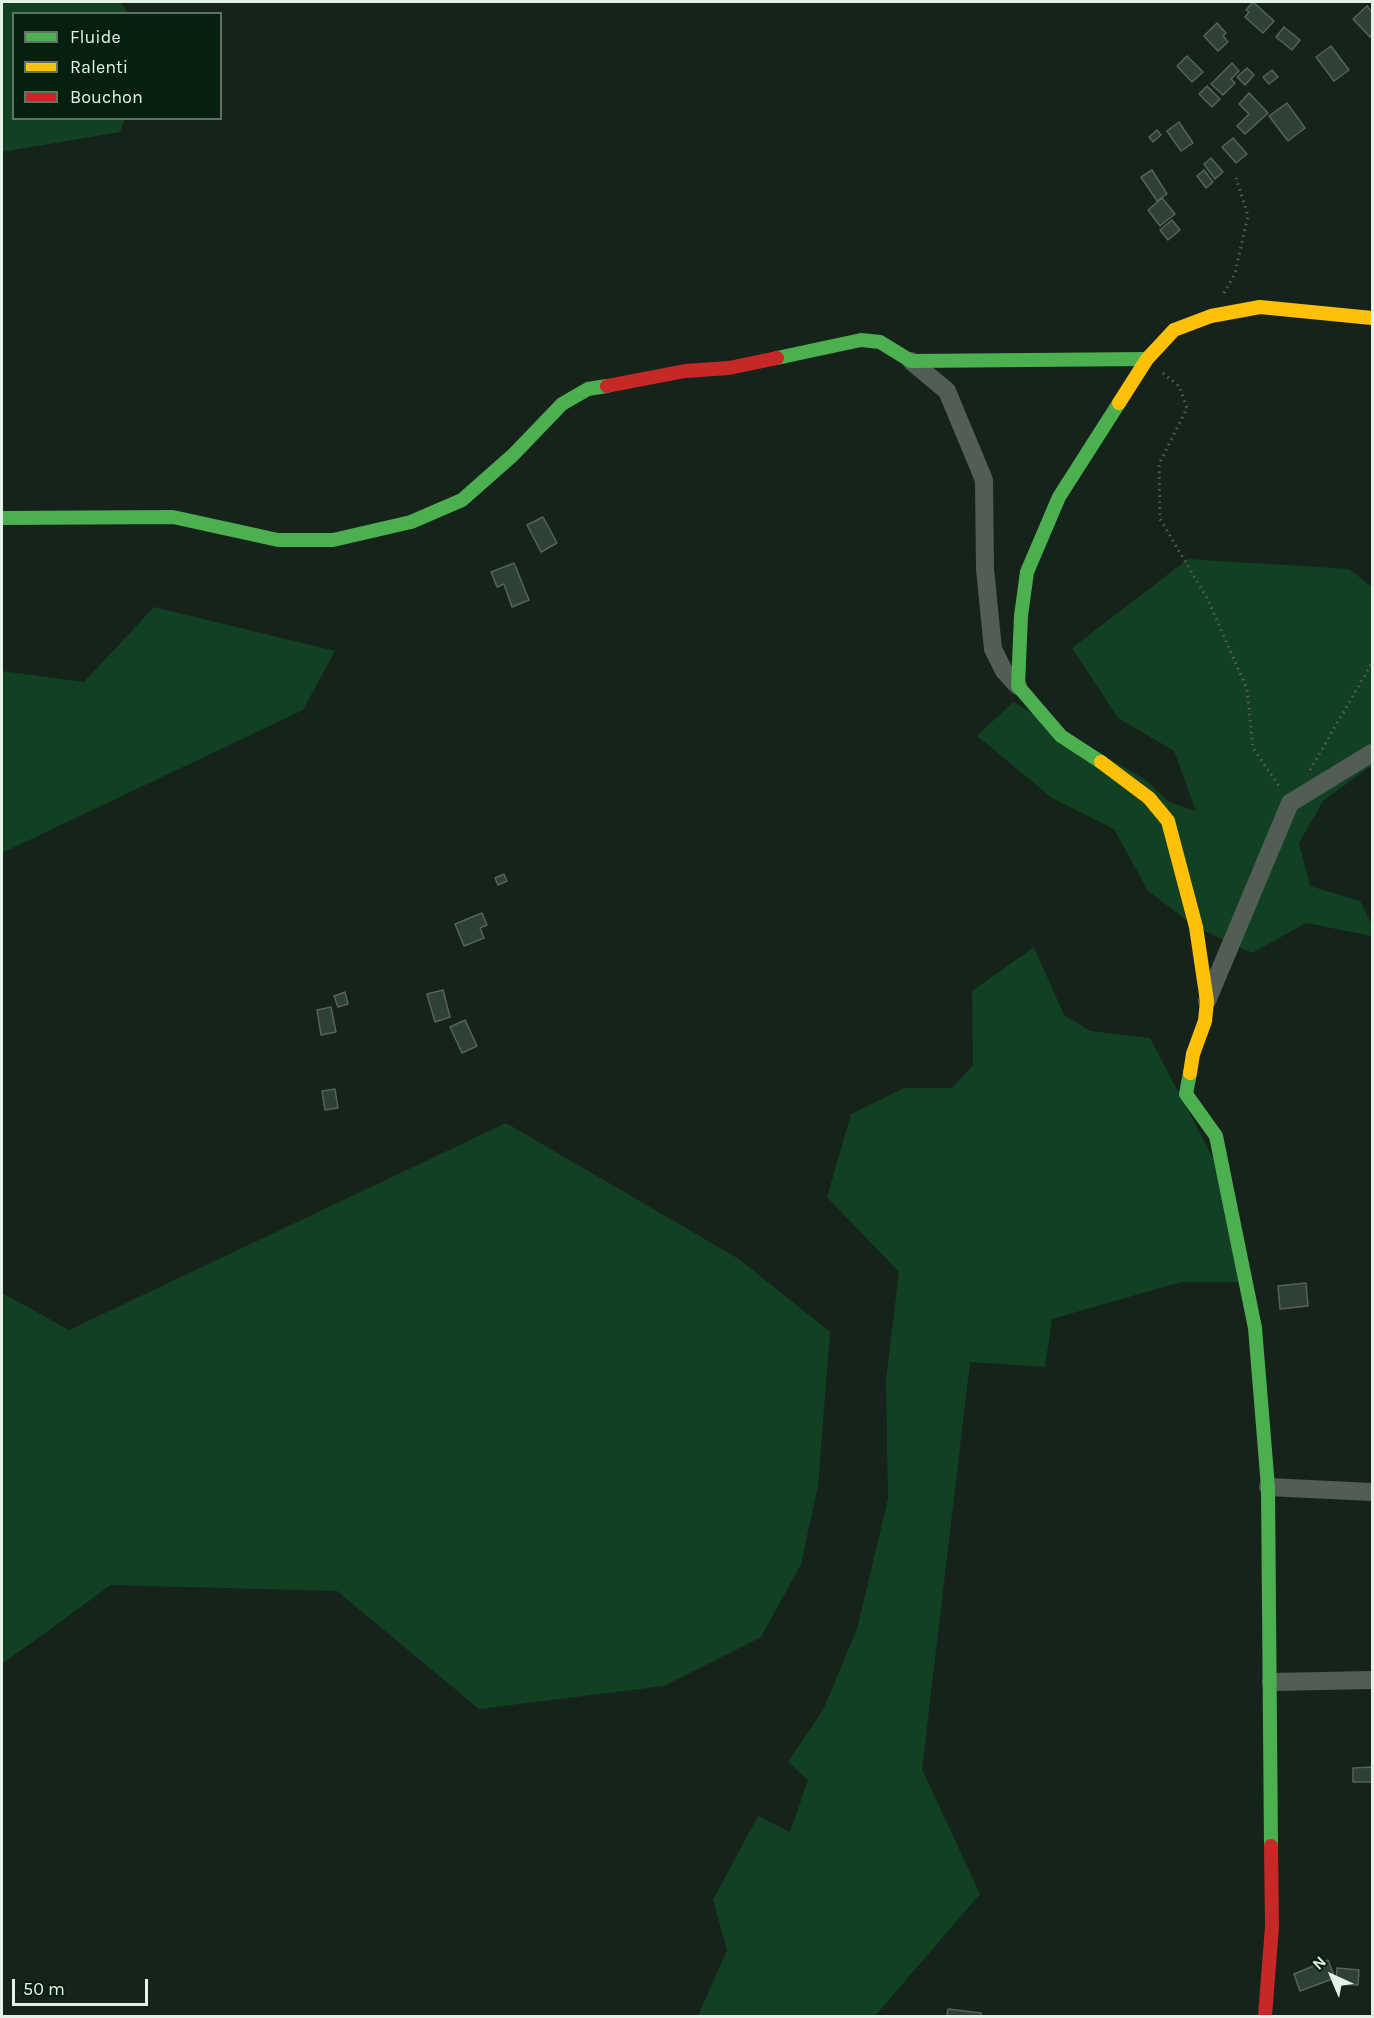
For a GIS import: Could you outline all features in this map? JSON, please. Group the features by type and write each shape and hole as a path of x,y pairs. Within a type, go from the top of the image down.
{"street":[{"path":"1018,686 1027,572 1059,497 1146,359 1174,330 1211,316 1260,307 1372,318"},
{"path":"2,518 173,517 278,540 333,540 411,522 462,500 513,455 562,404 588,389 685,371 729,368 861,340 880,342 911,361 947,391 984,480 985,569 993,649 1004,671 1061,736 1122,776 1149,798 1168,821 1196,927 1207,1001 1205,1021 1193,1054 1186,1094 1216,1136 1255,1328 1268,1487 1272,1927 1265,2016"},
{"path":"911,361 1146,359"},
{"path":"1207,1001 1290,803 1372,753"},
{"path":"1268,1487 1372,1492"},
{"path":"1271,1682 1372,1680"}],"path":[{"path":"1211,316 1235,273 1248,216 1236,178"},
{"path":"1146,359 1179,386 1187,408 1159,464 1160,519 1208,600 1247,689 1253,747 1290,803"},
{"path":"1308,773 1372,663"}],"green space":[{"path":"2,2 120,2 127,12 12,12 12,120 125,120 120,132 2,152"},
{"path":"1188,559 1349,569 1372,587 1372,768 1368,768 1323,801 1299,843 1310,886 1360,901 1372,925 1372,936 1306,923 1252,953 1196,927 1148,891 1114,829 1052,798 977,736 1013,702 1146,780 1169,802 1196,811 1174,751 1118,718 1072,648"},
{"path":"154,607 335,651 303,710 2,853 2,671 84,682"},
{"path":"1034,947 1064,1015 1090,1031 1150,1038 1224,1179 1245,1282 1181,1282 1052,1319 1045,1367 970,1362 922,1769 980,1894 875,2016 698,2016 727,1950 713,1900 758,1816 790,1832 808,1780 788,1762 823,1710 857,1629 888,1499 886,1379 899,1272 827,1197 851,1114 904,1088 952,1088 973,1065 972,991"},
{"path":"506,1123 739,1259 830,1332 818,1486 801,1564 761,1637 664,1686 479,1709 337,1591 111,1585 2,1664 2,1293 69,1330"}],"building":[{"path":"1253,2 1274,21 1263,33 1245,17 1249,12 1246,10"},
{"path":"1367,6 1372,12 1370,37 1353,19"},
{"path":"1217,23 1226,33 1223,36 1228,42 1218,51 1204,36"},
{"path":"1284,27 1300,40 1292,50 1276,37"},
{"path":"1331,46 1349,70 1334,81 1316,57"},
{"path":"1187,56 1203,72 1192,82 1177,66"},
{"path":"1232,63 1239,71 1231,79 1235,83 1223,95 1211,84"},
{"path":"1247,68 1254,75 1245,85 1237,77"},
{"path":"1272,70 1278,77 1269,84 1263,77"},
{"path":"1207,86 1220,99 1212,107 1199,94"},
{"path":"1249,93 1268,113 1245,134 1237,126 1249,114 1239,104"},
{"path":"1287,103 1305,128 1288,141 1269,116"},
{"path":"1179,122 1193,143 1181,151 1167,131"},
{"path":"1157,130 1161,135 1153,142 1149,137"},
{"path":"1233,138 1247,154 1236,163 1222,147"},
{"path":"1211,158 1223,172 1215,179 1204,164"},
{"path":"1152,170 1167,194 1157,201 1141,177"},
{"path":"1204,170 1213,182 1206,188 1197,176"},
{"path":"1162,198 1175,214 1160,226 1148,210"},
{"path":"1172,220 1180,230 1168,240 1160,230"},
{"path":"543,517 557,543 541,552 527,525"},
{"path":"514,563 529,600 512,607 504,584 497,587 491,572"},
{"path":"504,874 507,881 498,885 495,878"},
{"path":"482,913 487,925 480,928 484,938 464,946 455,924"},
{"path":"443,990 450,1017 435,1022 427,994"},
{"path":"345,992 348,1004 338,1007 334,996"},
{"path":"331,1007 336,1032 321,1035 317,1010"},
{"path":"465,1020 477,1046 462,1053 450,1027"},
{"path":"335,1089 338,1108 325,1110 322,1091"},
{"path":"1306,1283 1308,1306 1280,1309 1278,1286"},
{"path":"1372,1767 1372,1782 1353,1782 1353,1768"},
{"path":"1328,1960 1335,1978 1300,1991 1294,1974"},
{"path":"1337,1968 1359,1970 1358,1985 1336,1984"},
{"path":"948,2009 981,2013 981,2016 947,2016"}],"traffic: fast":[{"path":"777,358 861,340 880,342 911,361 1147,359"},
{"path":"2,518 173,517 278,540 333,540 411,522 462,500 513,455 562,404 588,389 607,386"},
{"path":"1101,762 1061,736 1018,686 1021,616 1027,572 1059,497 1119,403"},
{"path":"1190,1073 1186,1094 1216,1136 1255,1328 1268,1487 1271,1846"}],"traffic: slow":[{"path":"1119,403 1147,359 1174,330 1211,316 1260,307 1372,318"},
{"path":"1101,762 1149,798 1168,821 1196,927 1207,1001 1205,1021 1193,1054 1190,1073"}],"traffic: jam":[{"path":"607,386 685,371 729,368 777,358"},
{"path":"1265,2016 1272,1927 1271,1846"}]}
